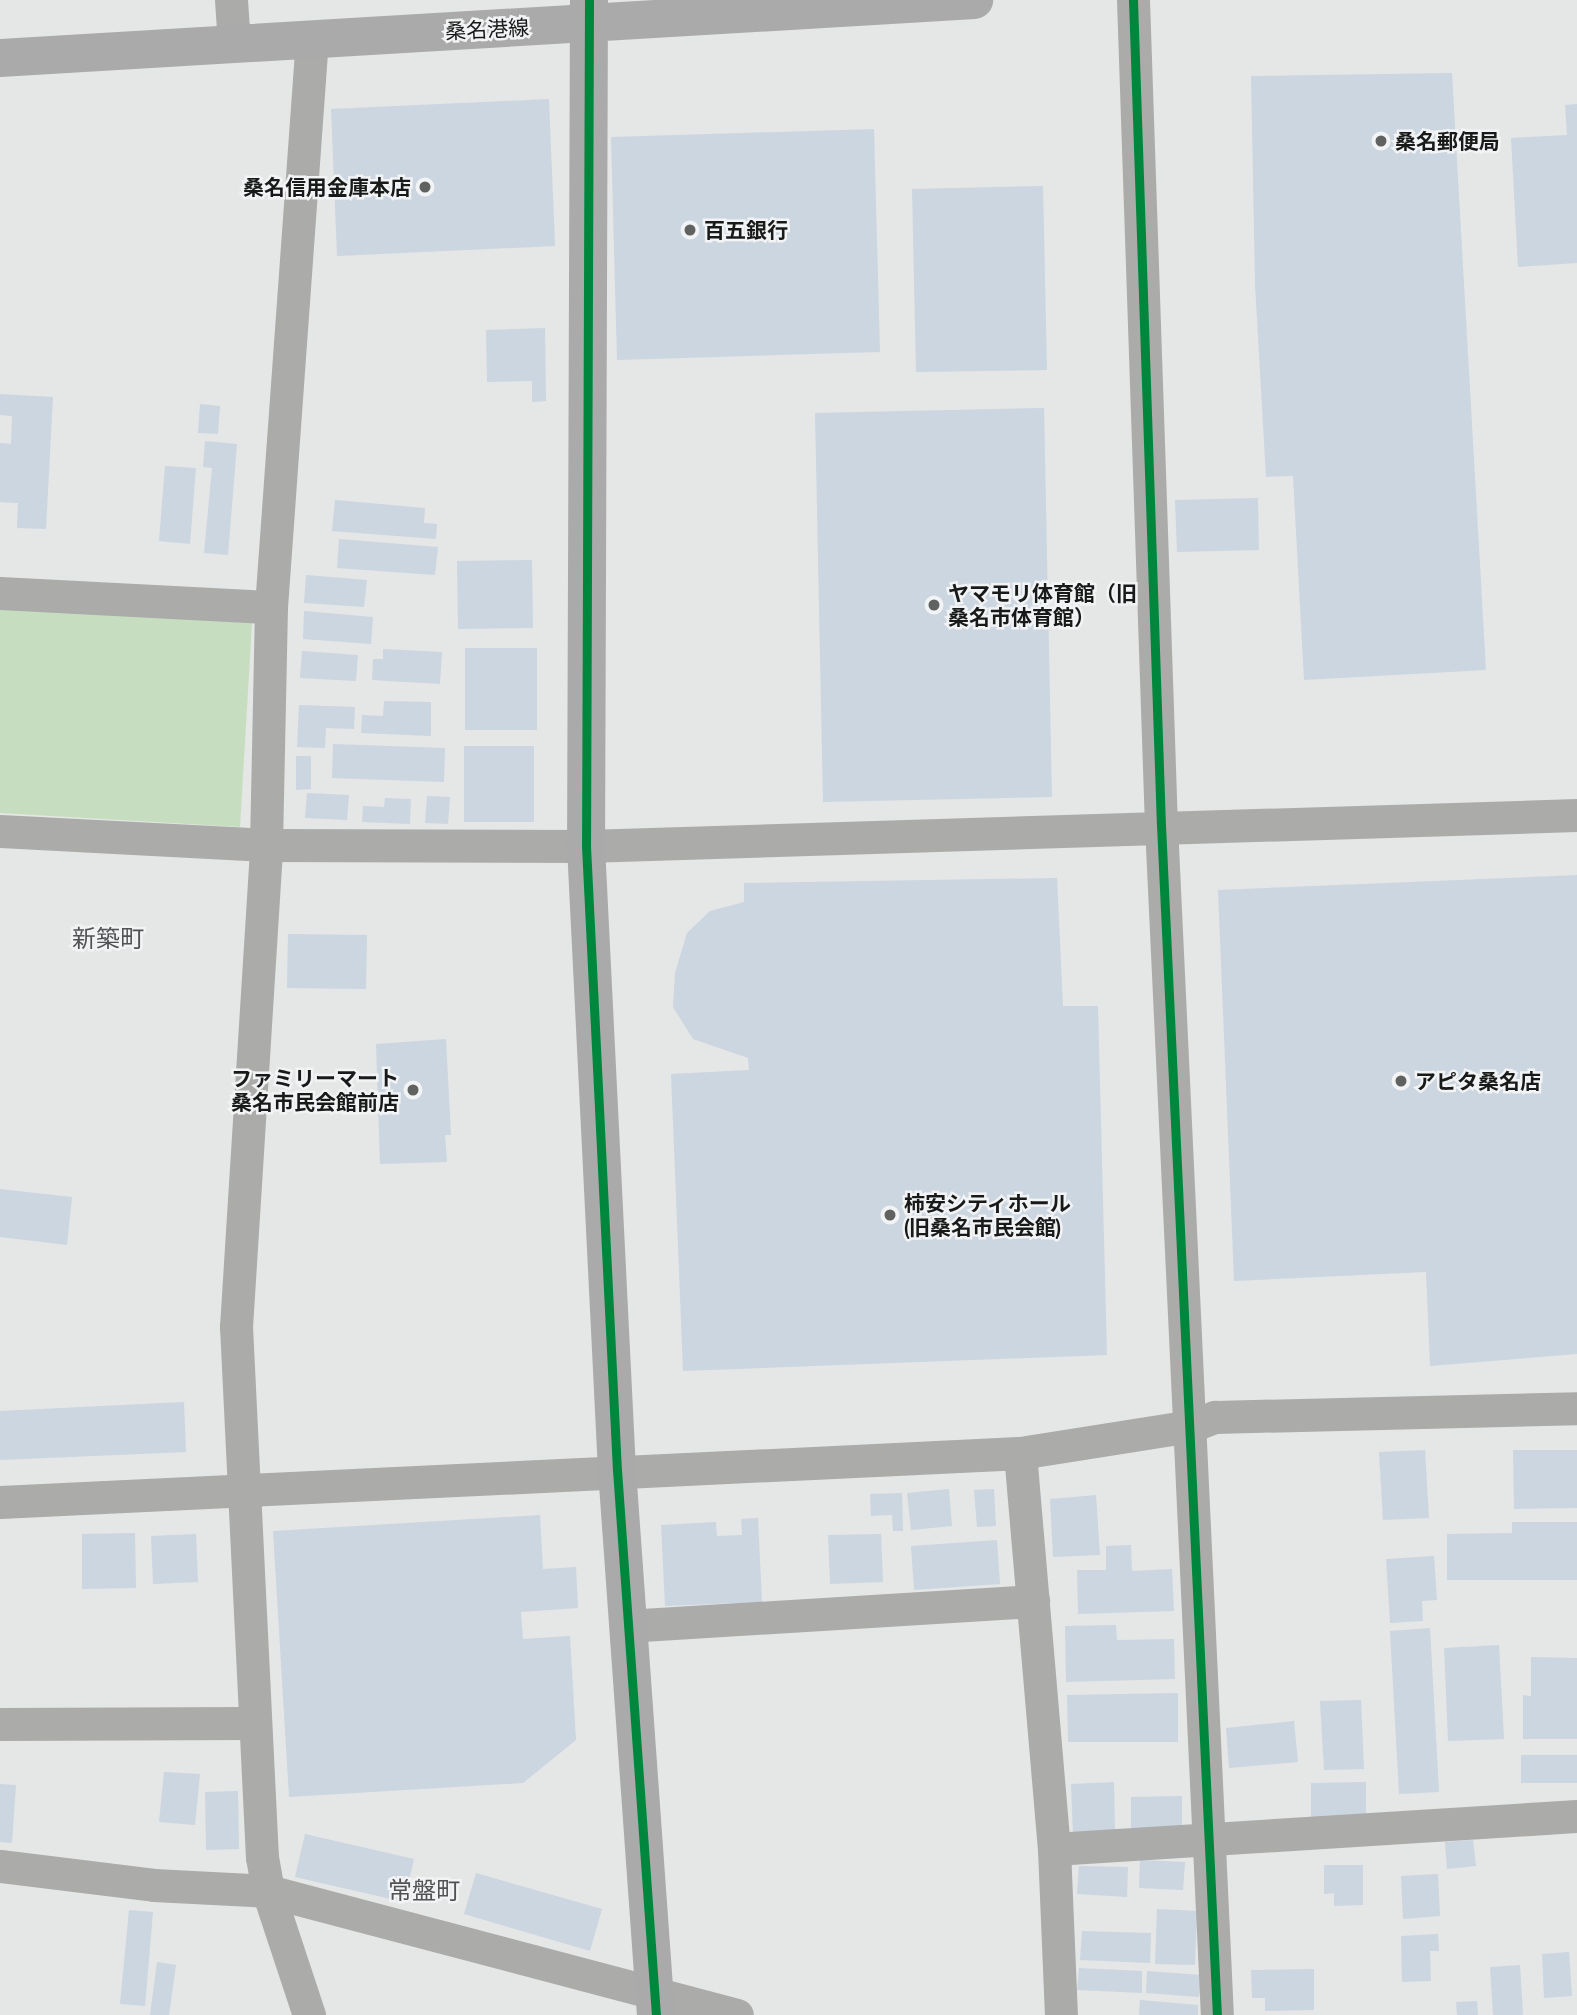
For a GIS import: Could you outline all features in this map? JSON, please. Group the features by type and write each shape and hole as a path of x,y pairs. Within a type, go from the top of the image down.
{"street":[{"path":"231,0 234,44"},
{"name":"桑名港線","path":"0,58 312,38 588,12 974,0"},
{"path":"1133,0 1161,825 1217,2015"},
{"path":"588,12 586,846 626,1626 655,2003"},
{"path":"309,2015 268,1891 252,1723 240,1490 236,1327 266,845 271,607 312,38"},
{"path":"0,593 271,607"},
{"path":"0,831 266,845 586,846 1161,825 1577,815"},
{"path":"0,1502 1020,1452 1191,1426 1215,1417 1577,1408"},
{"path":"1020,1452 1054,1849 1061,2015"},
{"path":"626,1626 1033,1601"},
{"path":"0,1724 252,1723"},
{"path":"1054,1849 1207,1842 1577,1816"},
{"path":"0,1866 154,1885 268,1891 655,2003 737,2015"}],"green space":[{"path":"0,608 252,623 240,827 0,813"}],"building":[{"path":"1452,73 1486,670 1304,680 1293,476 1266,477 1255,284 1251,76"},
{"path":"549,99 555,246 337,256 331,109"},
{"path":"1577,104 1577,263 1518,267 1511,138 1567,135 1565,105"},
{"path":"874,129 880,352 617,360 611,137"},
{"path":"1043,186 1047,370 916,372 912,189"},
{"path":"545,328 546,401 532,402 532,381 487,382 486,330"},
{"path":"0,394 53,397 46,529 17,528 18,503 0,502 0,443 11,444 12,416 0,415"},
{"path":"200,404 220,406 218,434 198,433"},
{"name":"ヤマモリ体育館（旧 桑名市体育館）","path":"1044,408 1052,797 823,802 815,413"},
{"path":"205,441 237,444 228,555 204,553 212,468 203,467"},
{"path":"165,466 196,468 190,544 159,541"},
{"path":"1258,498 1259,550 1177,552 1175,500"},
{"path":"335,500 425,508 424,523 437,524 436,539 332,531"},
{"path":"339,539 438,547 435,575 337,568"},
{"path":"532,560 533,628 458,629 457,561"},
{"path":"306,575 367,580 364,607 304,603"},
{"path":"304,611 373,617 371,644 303,639"},
{"path":"465,648 537,648 537,730 465,730"},
{"path":"383,649 442,652 440,684 372,680 373,659 383,659"},
{"path":"302,651 358,655 356,681 300,678"},
{"path":"384,701 431,702 431,736 361,733 362,715 383,716"},
{"path":"299,705 355,707 354,729 326,728 325,748 297,747"},
{"path":"333,744 445,748 444,782 332,778"},
{"path":"464,746 534,746 534,822 464,822"},
{"path":"296,756 311,756 311,789 296,790"},
{"path":"307,793 349,795 347,820 305,818"},
{"path":"427,796 450,797 448,824 425,823"},
{"path":"385,798 411,799 410,824 362,822 363,806 384,807"},
{"name":"アピタ桑名店","path":"1577,875 1577,1354 1430,1366 1426,1272 1234,1281 1218,890"},
{"name":"柿安シティホール (旧桑名市民会館)","path":"1057,878 1063,1006 1098,1006 1107,1355 683,1371 671,1074 749,1070 748,1058 693,1039 673,1007 675,973 687,933 710,911 744,902 744,883"},
{"path":"288,934 367,935 366,989 287,988"},
{"name":"ファミリーマート 桑名市民会館前店","path":"446,1039 451,1135 445,1135 447,1162 380,1164 376,1044"},
{"path":"0,1189 72,1197 67,1245 0,1237"},
{"path":"184,1402 186,1452 0,1460 0,1411"},
{"path":"1425,1450 1429,1518 1383,1520 1379,1452"},
{"path":"1513,1450 1577,1450 1577,1508 1514,1509"},
{"path":"949,1489 952,1526 911,1530 907,1493"},
{"path":"994,1489 996,1526 977,1527 974,1490"},
{"path":"902,1493 903,1531 893,1531 892,1515 871,1516 870,1494"},
{"path":"1096,1495 1100,1555 1053,1557 1050,1499"},
{"path":"540,1515 543,1569 576,1567 578,1608 521,1612 523,1639 570,1636 576,1740 523,1783 289,1797 273,1531"},
{"path":"758,1518 762,1602 665,1606 661,1525 716,1522 717,1536 742,1535 741,1519"},
{"path":"1512,1522 1577,1522 1577,1580 1447,1580 1447,1534 1512,1533"},
{"path":"135,1533 136,1588 82,1589 82,1534"},
{"path":"196,1534 198,1582 153,1584 151,1536"},
{"path":"881,1534 883,1582 830,1584 828,1535"},
{"path":"997,1540 1000,1584 914,1590 911,1546"},
{"path":"1131,1545 1132,1571 1172,1569 1174,1611 1078,1614 1077,1570 1106,1570 1106,1546"},
{"path":"1434,1556 1437,1600 1422,1601 1423,1621 1390,1623 1386,1559"},
{"path":"1116,1625 1117,1640 1174,1639 1175,1679 1066,1682 1065,1626"},
{"path":"1430,1628 1439,1792 1399,1794 1390,1631"},
{"path":"1499,1645 1504,1739 1448,1741 1444,1648"},
{"path":"1531,1657 1577,1658 1577,1739 1523,1739 1523,1695 1531,1696"},
{"path":"1178,1693 1178,1742 1068,1742 1067,1695"},
{"path":"1361,1700 1364,1769 1324,1770 1320,1701"},
{"path":"1294,1721 1298,1762 1229,1768 1226,1728"},
{"path":"1521,1755 1577,1755 1577,1783 1521,1783"},
{"path":"164,1772 200,1774 195,1825 159,1822"},
{"path":"1114,1782 1115,1833 1073,1835 1071,1784"},
{"path":"1366,1782 1366,1818 1311,1818 1311,1783"},
{"path":"0,1784 16,1785 12,1843 0,1842"},
{"path":"238,1791 239,1849 206,1850 205,1792"},
{"path":"1182,1796 1182,1829 1131,1830 1131,1797"},
{"path":"305,1834 414,1859 404,1902 295,1877"},
{"path":"1473,1840 1476,1866 1447,1869 1445,1842"},
{"path":"1140,1860 1185,1862 1183,1890 1139,1888"},
{"path":"1324,1865 1363,1865 1363,1905 1334,1906 1334,1893 1324,1894"},
{"path":"1079,1866 1128,1867 1127,1897 1077,1894"},
{"path":"476,1873 602,1909 590,1951 464,1914"},
{"path":"1438,1874 1440,1916 1403,1919 1401,1876"},
{"path":"1157,1909 1197,1911 1195,1965 1155,1964"},
{"path":"129,1910 153,1912 145,2006 120,2004"},
{"path":"1082,1931 1151,1933 1150,1963 1080,1960"},
{"path":"1438,1934 1439,1951 1430,1951 1431,1981 1402,1982 1401,1936"},
{"path":"1569,1952 1572,1996 1544,1998 1542,1954"},
{"path":"157,1962 176,1965 169,2015 150,2015"},
{"path":"1520,1965 1523,2015 1493,2015 1490,1967"},
{"path":"1079,1968 1142,1971 1142,1993 1077,1990"},
{"path":"1314,1969 1314,2010 1265,2011 1265,1998 1252,1998 1251,1970"},
{"path":"1147,1971 1201,1975 1199,1997 1146,1993"},
{"path":"1140,2000 1198,2005 1198,2015 1139,2015"},
{"path":"1477,2001 1478,2015 1457,2015 1456,2002"}],"cycle path":[{"path":"589,0 586,846 617,1470 656,2015"},
{"path":"1133,0 1161,825 1217,2015"}],"place":[{"name":"桑名郵便局","path":"1381,141"},
{"name":"桑名信用金庫本店","path":"425,187"},
{"name":"百五銀行","path":"690,230"},
{"name":"ヤマモリ体育館（旧 桑名市体育館）","path":"934,605"},
{"name":"アピタ桑名店","path":"1401,1081"},
{"name":"ファミリーマート 桑名市民会館前店","path":"413,1090"},
{"name":"柿安シティホール (旧桑名市民会館)","path":"890,1215"}],"district":[{"name":"新築町","path":"108,939"},
{"name":"常盤町","path":"424,1891"}]}
